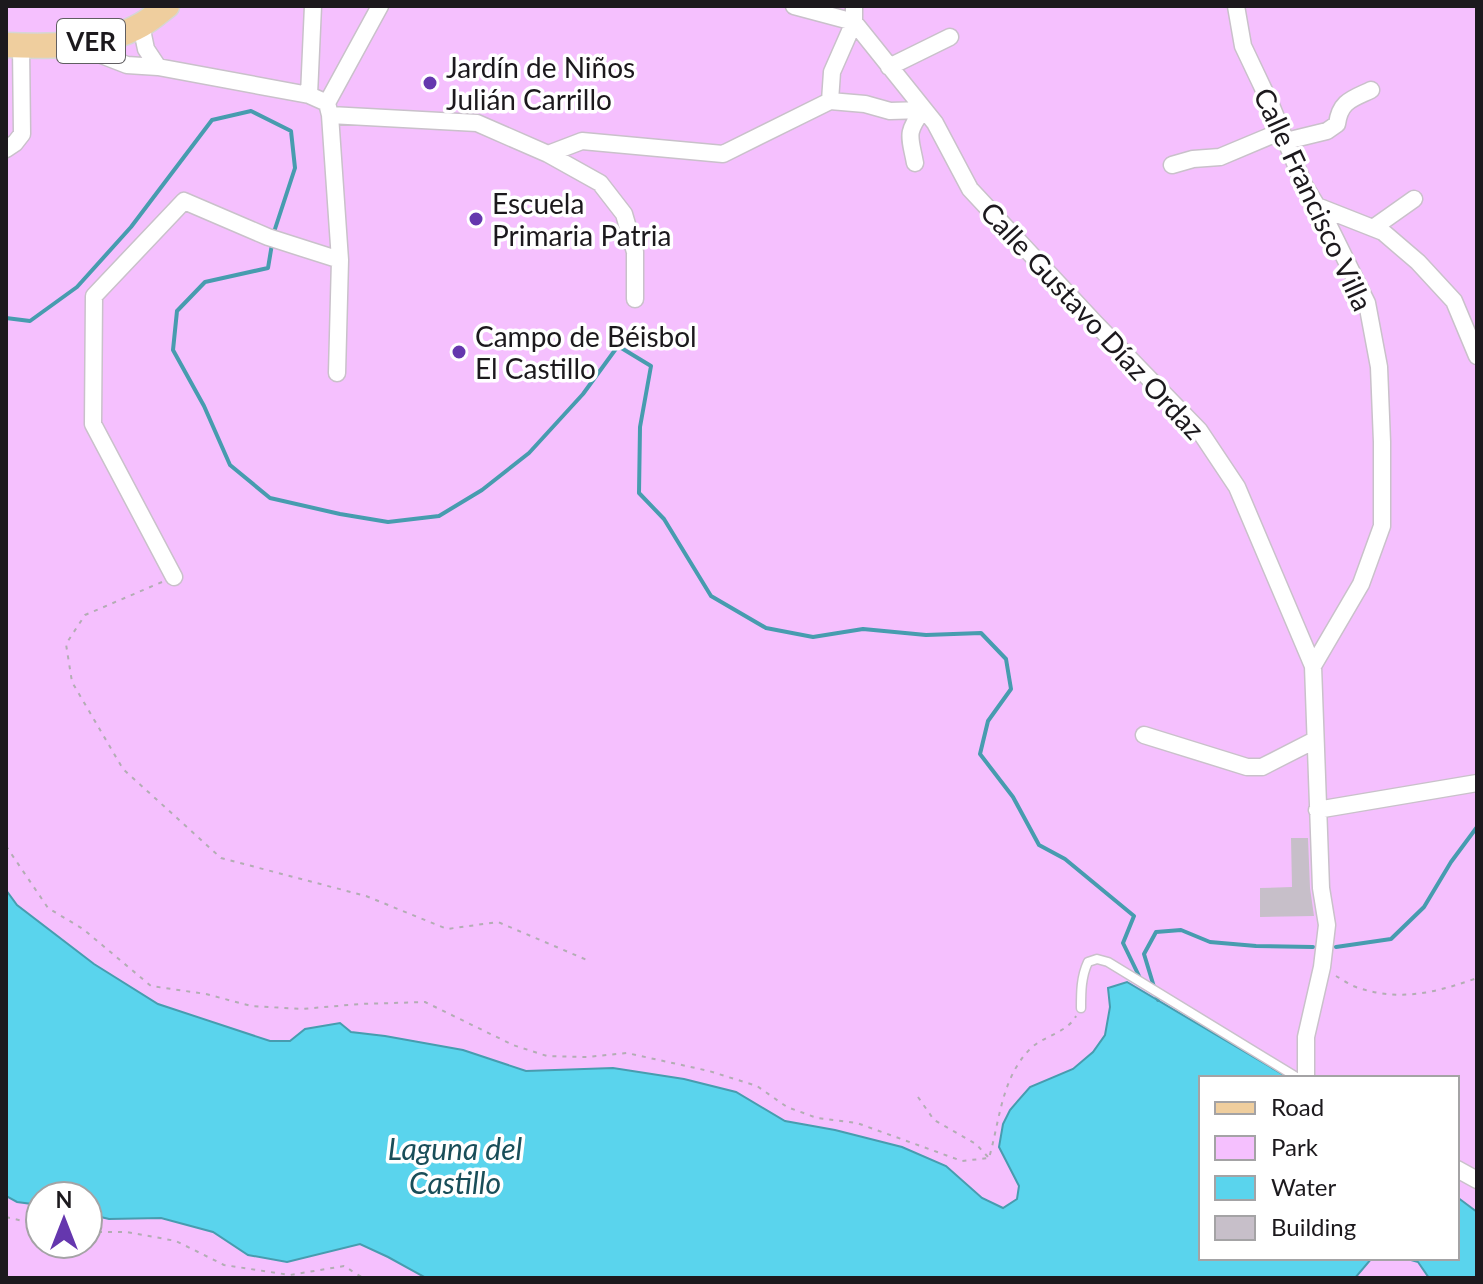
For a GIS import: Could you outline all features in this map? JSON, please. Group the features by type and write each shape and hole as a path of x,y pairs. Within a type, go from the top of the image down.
{"main road":[{"name":"VER","path":"13,46 72,44 111,37 141,25 167,6"}],"street":[{"path":"309,95 313,6"},
{"path":"337,373 340,260 329,109 380,6"},
{"path":"794,6 854,14 832,72 830,101"},
{"name":"Calle Francisco Villa","path":"1238,6 1243,46 1304,185 1367,303 1379,367 1382,526 1361,584 1313,666"},
{"name":"Calle Gustavo Díaz Ordaz","path":"854,14 889,67 935,123 970,189 1199,430 1237,487 1313,666 1321,888 1327,925 1322,967 1306,1037 1306,1076"},
{"path":"141,25 146,49 158,67"},
{"path":"889,67 950,37"},
{"path":"72,44 127,65 158,67 309,95 329,109 477,123 548,154 600,183 624,214 635,252 635,299"},
{"path":"6,149 22,134 13,46"},
{"path":"1172,165 1193,159 1220,157 1284,136 1327,131 1337,124 1344,103 1371,90"},
{"path":"548,154 582,141 723,154 830,101 865,104 890,111 923,110"},
{"path":"915,163 911,126 923,110"},
{"path":"1373,228 1414,199"},
{"path":"174,577 93,424 94,296 184,201 268,237 340,260"},
{"path":"1317,206 1383,232 1418,262 1454,301 1477,356"},
{"path":"1144,735 1247,767 1262,767 1315,740"},
{"path":"1317,810 1477,783"},
{"path":"1459,1170 1477,1180"}],"lane":[{"path":"1081,1008 1082,982 1088,962 1097,959 1108,962 1295,1076"}],"path":[{"path":"174,577 85,615 66,644 72,682 123,769 221,858 366,896 447,929 498,922 587,960"},
{"path":"6,846 48,908 83,929 151,986 276,1008 425,1002 513,1045 547,1056 587,1057 627,1053 709,1071 757,1086 787,1107 817,1118 857,1123 962,1161 989,1158"},
{"path":"1322,967 1357,988 1396,996 1442,991 1477,978"},
{"path":"989,1158 998,1112 1020,1061 1034,1045 1073,1023 1081,1008"},
{"path":"918,1097 934,1120 976,1144 989,1158"},
{"path":"104,1232 127,1232 176,1241 224,1265 290,1275 344,1266 363,1278"}],"green space":[{"path":"6,6 1477,6 1477,1278 6,1278"}],"water":[{"name":"Laguna del Castillo","path":"6,890 17,905 94,964 158,1004 270,1041 290,1041 305,1029 340,1023 351,1032 463,1050 526,1071 613,1068 684,1079 736,1092 785,1121 902,1147 946,1166 982,1198 1003,1208 1017,1199 1019,1186 999,1147 1003,1124 1010,1110 1030,1087 1073,1069 1093,1052 1105,1035 1110,1007 1108,988 1127,982 1286,1076 1199,1076 1199,1260 1370,1260 1355,1278 426,1278 360,1244 287,1262 248,1255 213,1232 161,1218 104,1218 104,1180 24,1180 24,1203 6,1196"},
{"path":"1459,1198 1477,1212 1477,1278 1429,1278 1418,1262 1411,1260 1459,1260"}],"building":[{"path":"1291,838 1308,838 1314,916 1260,917 1260,888 1292,887"}],"waterway":[{"path":"6,318 30,321 77,287 131,227 212,120 251,111 291,131 295,168 273,235"},
{"path":"272,244 268,268 205,282 177,311 173,350 204,406 230,465 270,498 388,522 439,516 482,490 529,453 583,394 618,346 651,366 640,427 639,493 664,519 711,596 766,628 813,637 863,629 926,635 981,633 1006,659 1011,689 988,721 980,754 1013,797 1039,845 1065,859 1134,916 1123,943 1140,978"},
{"path":"1336,947 1391,939 1424,907 1477,827"},
{"path":"1158,1000 1144,954 1156,932 1181,930 1210,942 1313,947"}],"place":[{"name":"Jardín de Niños Julián Carrillo","path":"430,83"},
{"name":"Escuela Primaria Patria","path":"476,219"},
{"name":"Campo de Béisbol El Castillo","path":"459,352"}]}
